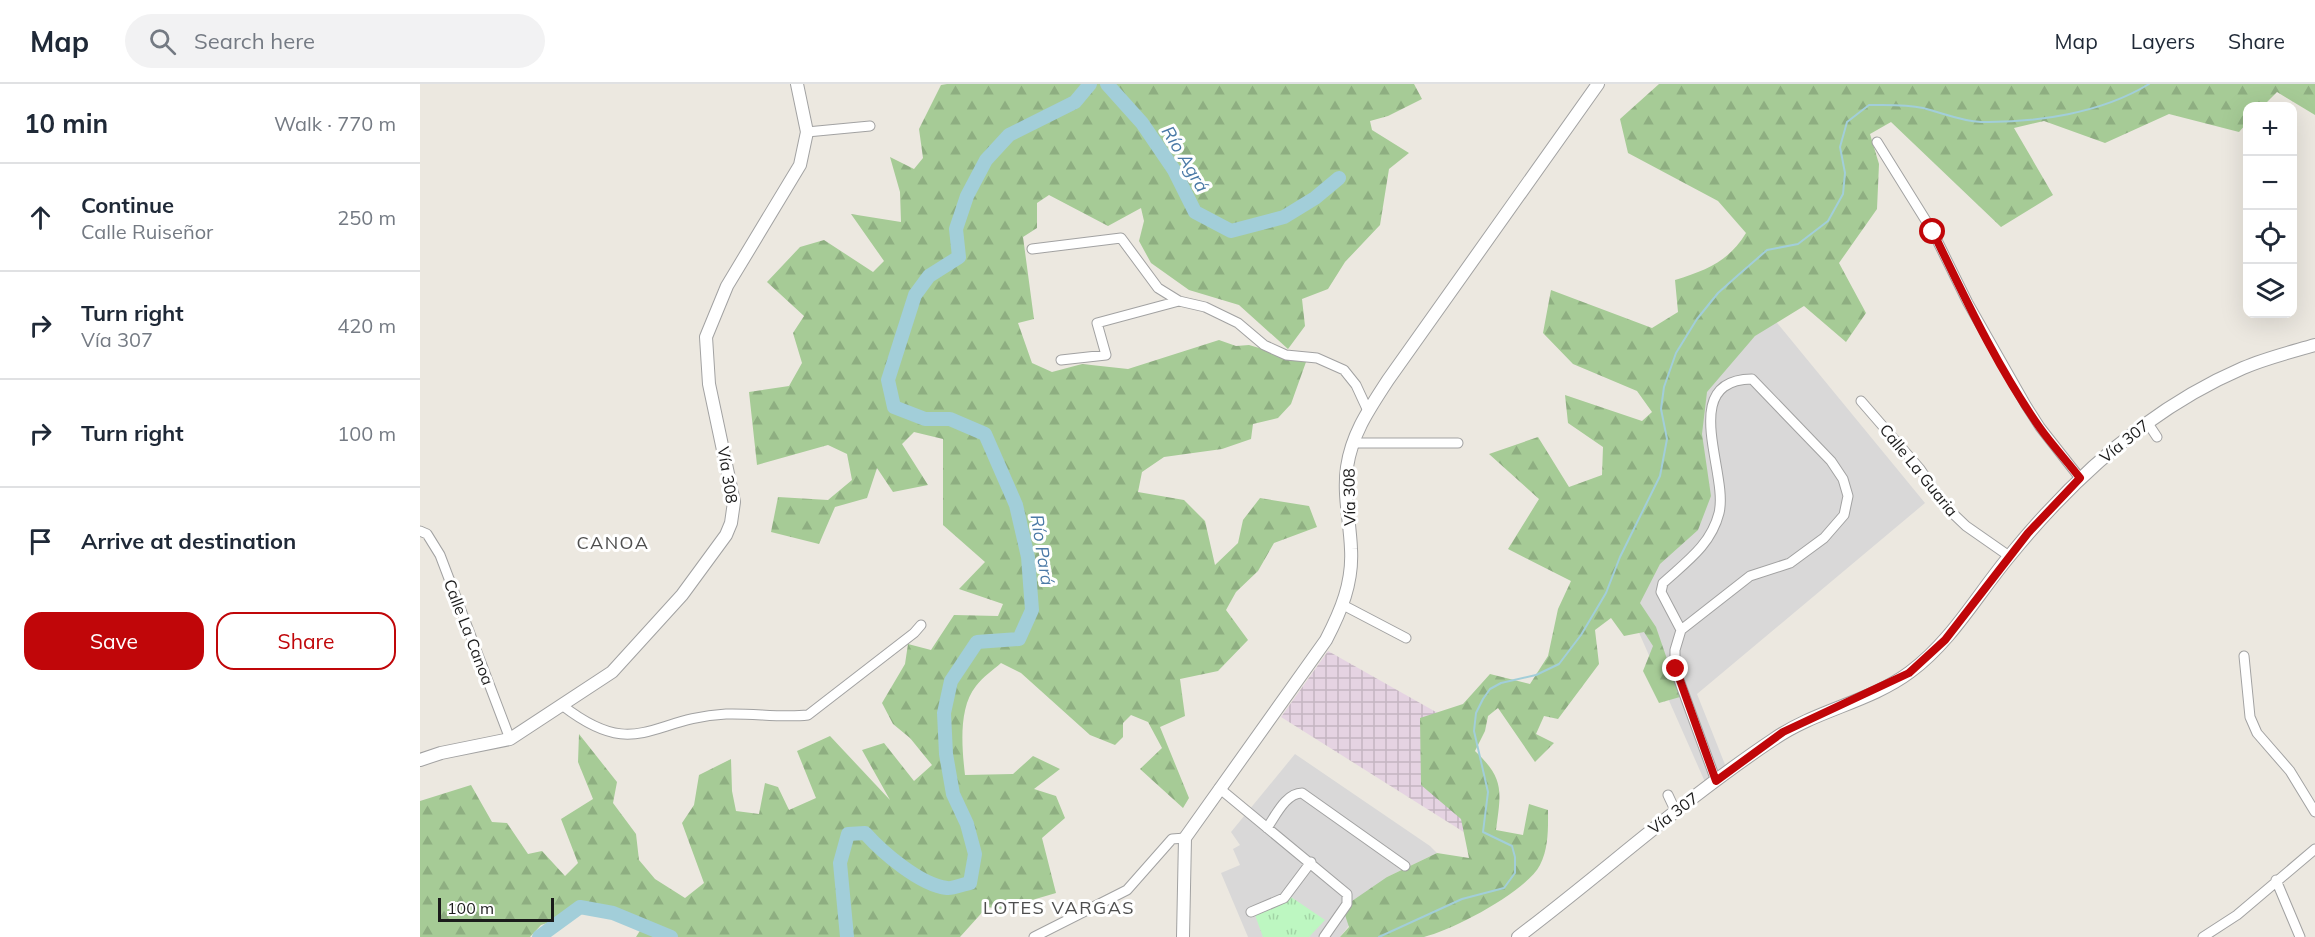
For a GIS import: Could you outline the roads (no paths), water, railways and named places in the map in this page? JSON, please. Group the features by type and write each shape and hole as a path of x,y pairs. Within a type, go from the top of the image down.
{"street":[{"name":"Vía 308","path":"420,760 441,753 510,739 612,672 636,648 696,576 731,524 734,502 709,384 706,337 727,286 800,165 807,132 797,84"},
{"name":"Vía 308","path":"1185,838 1326,640 1344,605 1350,574 1346,479 1352,443 1368,411 1598,84"},
{"path":"807,132 870,126"},
{"path":"1877,142 1933,232 1968,303 2040,428 2080,478"},
{"path":"1032,249 1121,238 1158,288 1179,301 1205,307 1238,323 1264,345 1286,356 1317,358 1344,370 1356,385 1368,411"},
{"path":"1061,360 1106,355 1097,323 1179,301"},
{"name":"Vía 307","path":"1518,937 1675,810 1783,732 1909,673 1945,640 2009,556 2080,478 2129,434 2172,405 2235,376 2315,345"},
{"path":"1681,630 1661,592 1663,583 1705,545 1720,512 1720,482 1710,430 1710,413 1720,390 1738,379 1752,379 1837,470 1843,479 1848,496 1844,515 1824,538 1790,562 1750,576 1681,630 1675,650 1676,669 1716,781"},
{"name":"Calle La Guaria","path":"1862,401 1920,469 1944,505 1966,526 2009,556"},
{"path":"2147,422 2157,437"},
{"path":"1352,443 1458,443"},
{"name":"Calle La Canoa","path":"420,531 427,534 440,555 510,739"},
{"path":"1344,605 1406,638"},
{"path":"563,706 587,724 617,735 648,732 681,720 704,716 728,714 794,717 808,715 914,633 921,625"},
{"path":"2244,656 2250,717 2257,733 2290,771 2315,812"},
{"path":"1219,788 1347,894 1347,904 1324,937"},
{"path":"1267,828 1288,798 1295,793 1302,793 1405,866"},
{"path":"1668,795 1675,810"},
{"path":"1034,937 1127,890 1172,839 1185,838 1183,937"},
{"path":"2203,937 2237,915 2315,849"},
{"path":"1251,912 1284,898 1311,862"},
{"path":"2276,880 2300,937"}],"waterway":[{"name":"Río Pará","path":"847,937 840,863 848,834 865,833 902,866 936,886 949,888 970,883 975,854 967,824 953,794 946,754 944,713 951,681 977,642 1019,639 1032,610 1028,557 1016,505 985,434 950,419 925,419 894,407 888,380 915,295 929,276 959,257 956,229 967,196 986,160 1009,135 1075,102 1090,84"},
{"name":"Río Agrá","path":"1107,84 1142,123 1174,170 1195,212 1231,231 1284,217 1315,198 1339,178"},
{"path":"1379,937 1462,899 1504,888 1515,873 1512,846 1483,832 1488,792 1474,731 1476,713 1490,689 1501,683 1536,675 1559,664 1581,635 1606,593 1620,557 1660,476 1667,439 1661,409 1664,387 1676,353 1697,319 1718,293 1767,250 1798,244 1828,221 1843,194 1845,173 1840,147 1847,122 1869,105 1916,107 1981,122 2024,121 2090,109 2131,94 2149,84"},
{"name":"Río Pará","path":"539,937 580,907 613,913 671,937"}],"district":[{"name":"CANOA","path":"613,543"},
{"name":"LOTES VARGAS","path":"1059,908"}]}
